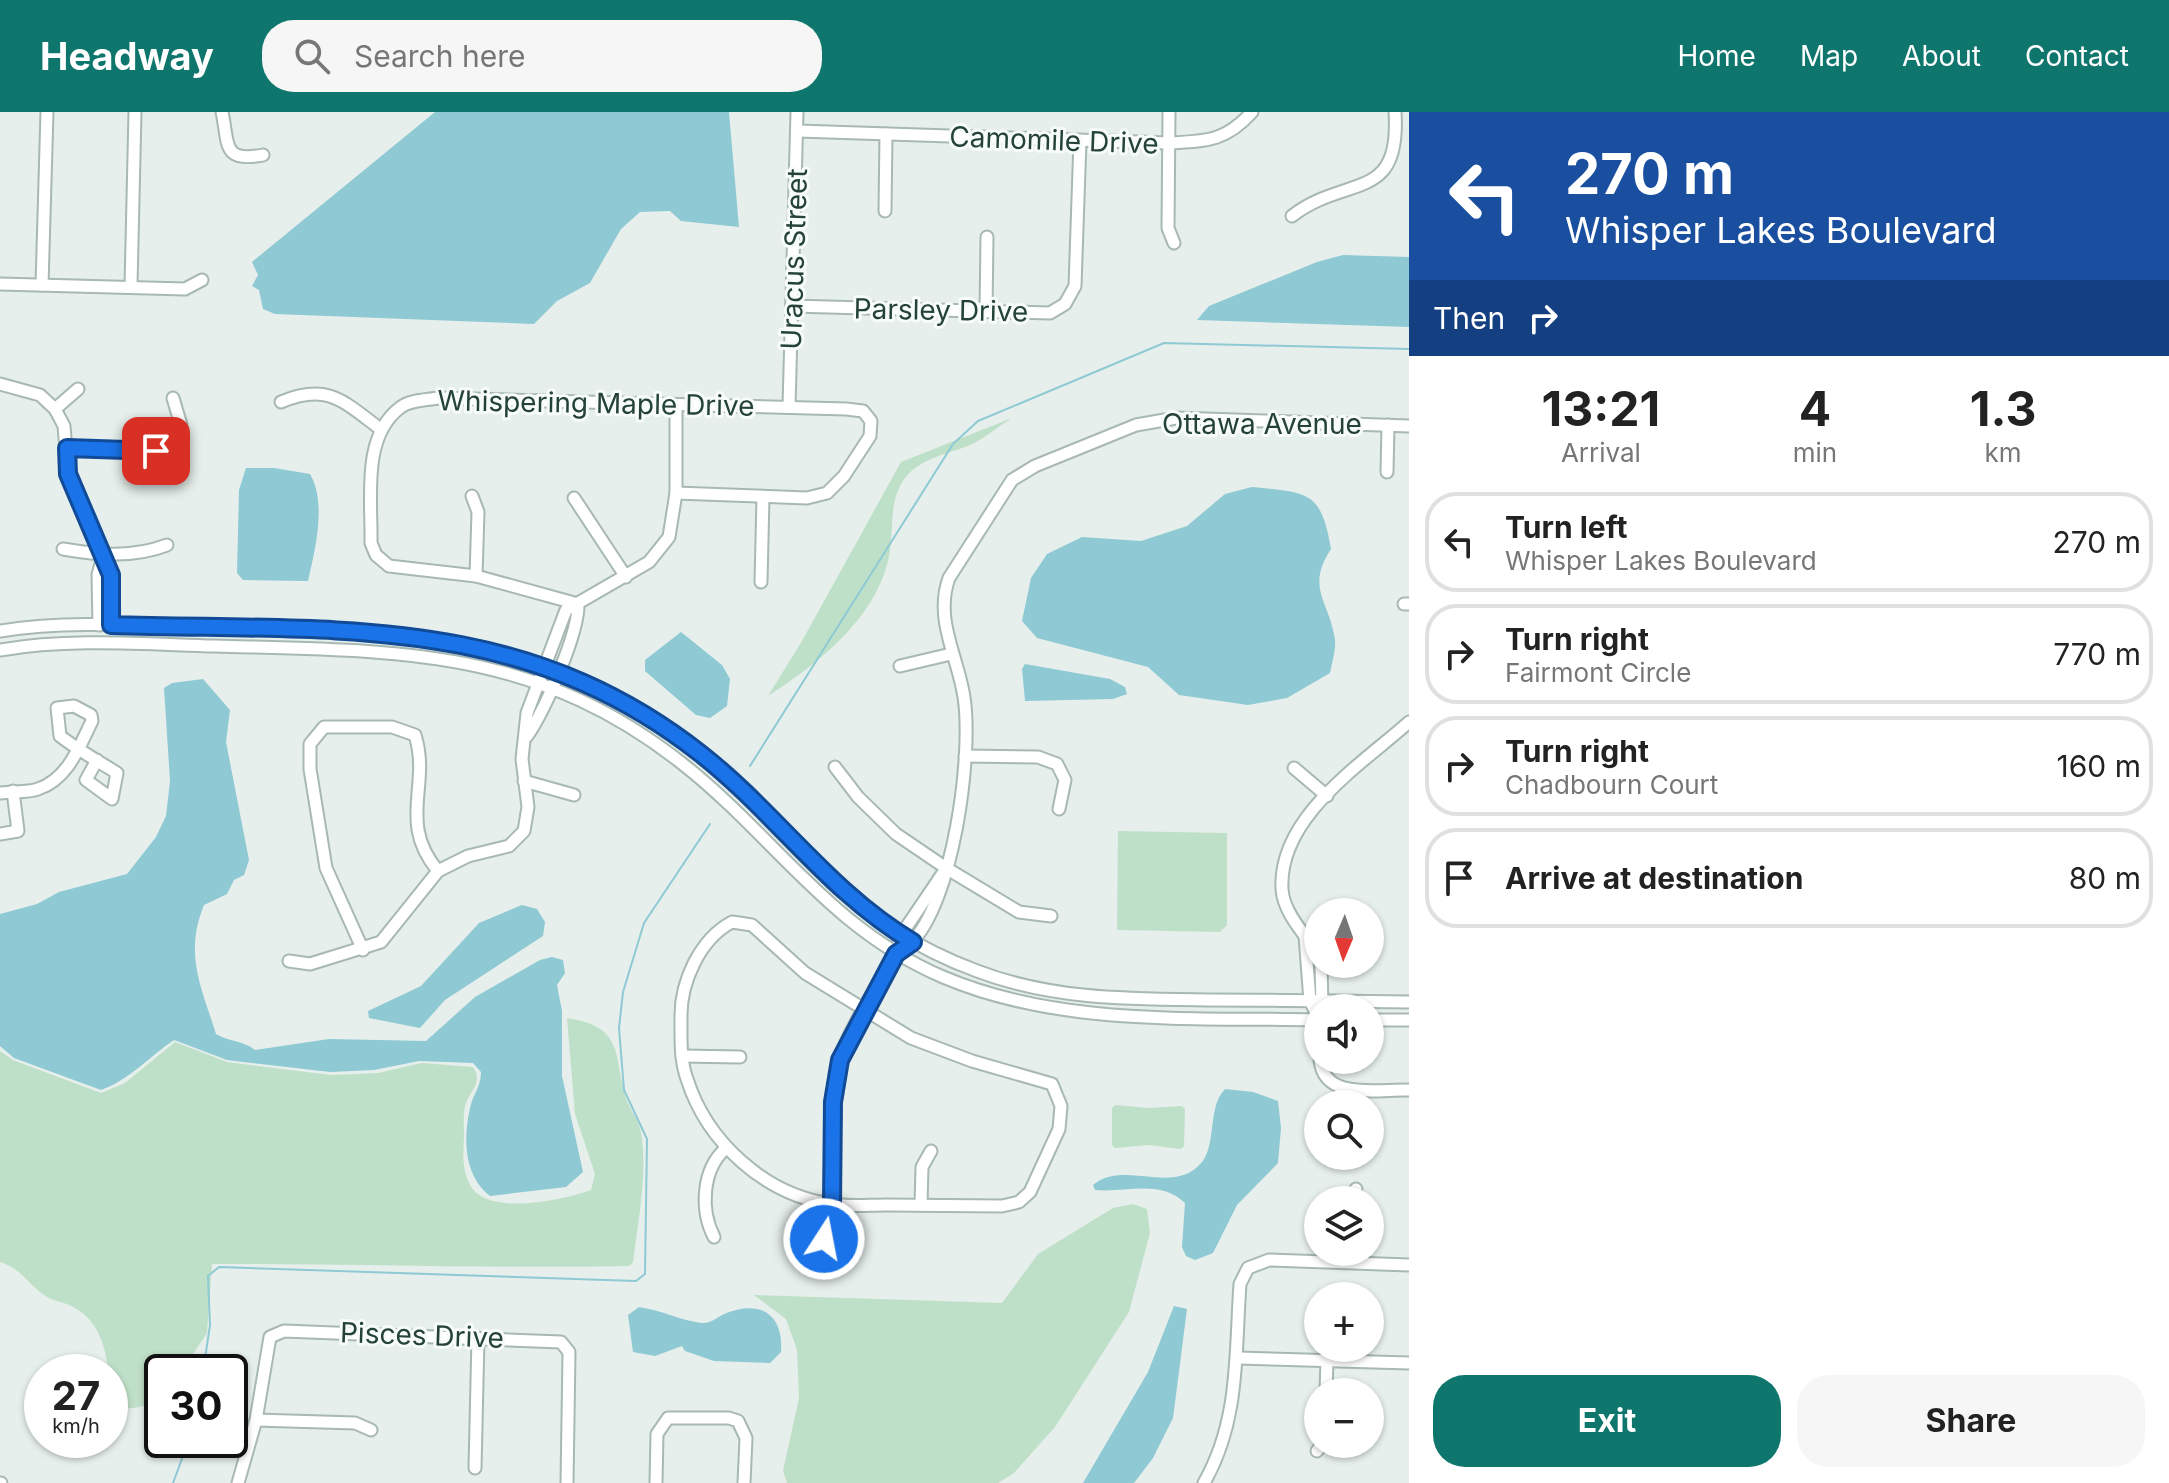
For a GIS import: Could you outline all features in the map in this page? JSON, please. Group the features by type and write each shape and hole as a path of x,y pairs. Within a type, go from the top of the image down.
{"street":[{"path":"42,285 47,112"},
{"path":"131,286 135,112"},
{"path":"222,112 228,148 239,157 263,155"},
{"name":"Uracus Street","path":"789,407 797,112"},
{"path":"1169,112 1168,228 1174,243"},
{"name":"Camomile Drive","path":"798,131 1168,143 1214,141 1236,128 1252,112"},
{"path":"1292,216 1311,202 1368,183 1390,166 1397,135 1395,112"},
{"path":"885,211 886,134"},
{"name":"Parsley Drive","path":"792,306 1050,313 1065,304 1075,286 1080,141"},
{"path":"986,312 987,237"},
{"path":"0,284 185,289 202,280"},
{"path":"0,384 40,395 55,409 64,426 68,474 111,575 105,625"},
{"path":"55,409 78,389"},
{"path":"281,402 308,391 343,401 379,428 373,455 371,543 376,555 389,566 476,576 578,604"},
{"path":"67,448 156,451 172,445 181,425 173,398"},
{"name":"Whispering Maple Drive","path":"379,428 403,405 438,398 789,407 863,411 871,421 870,436 844,476 827,493 807,498 676,493"},
{"path":"289,961 310,964 381,942 438,871 468,856 509,846 524,831 528,807 522,759 527,713 566,610 649,562 669,537 676,493 676,406"},
{"name":"Ottawa Avenue","path":"896,954 913,942 941,896 965,756 964,697 951,654 944,592 949,578 1012,480 1035,466 1136,425 1176,418 1409,426"},
{"path":"1387,472 1388,425"},
{"path":"472,496 478,512 476,576"},
{"path":"761,582 763,497"},
{"path":"574,498 626,577"},
{"path":"63,549 103,556 150,552 167,545"},
{"path":"526,736 539,719 558,671 579,615 578,604"},
{"path":"0,631 105,625 339,631 445,639 544,666 643,712 680,737 719,769 846,895 901,935 976,971 1033,988 1096,998 1304,1001"},
{"path":"339,631 339,650"},
{"path":"0,650 77,643 339,650 450,658 551,688 643,734 723,797 831,908 896,954 943,977 1040,1007 1106,1015 1304,1018"},
{"path":"900,666 951,654"},
{"path":"1304,926 1287,908 1282,889 1286,854 1303,822 1327,796 1409,722"},
{"path":"363,950 326,868 310,769 310,744 324,727 392,727 415,735 422,756 414,819 425,856 438,871"},
{"path":"0,793 36,790 54,781 78,750 97,760"},
{"path":"965,756 1038,757 1057,764 1065,780 1059,809"},
{"path":"835,767 858,797 896,834 1019,912 1051,916"},
{"path":"1294,768 1327,796"},
{"path":"524,781 574,795"},
{"path":"0,834 18,831 13,791"},
{"name":"Ottawa Avenue","path":"824,1239 832,1204 833,1102 840,1060 896,954 901,935 946,868"},
{"path":"732,922 752,925 805,973 864,1013 911,1038 972,1061 1052,1084 1061,1106 1059,1129 1030,1192 1019,1202 1002,1206 832,1204 771,1183 725,1149 702,1113 687,1079 682,1056 680,1006 697,955 713,932 732,922"},
{"path":"1161,1017 1163,999"},
{"path":"1384,1003 1409,1002"},
{"path":"1384,1020 1409,1020"},
{"path":"682,1056 740,1057"},
{"path":"1322,1074 1329,1084 1347,1089 1409,1090"},
{"path":"714,1237 706,1221 708,1173 714,1159 725,1149"},
{"path":"921,1205 922,1167 931,1151"},
{"path":"1204,1483 1226,1434 1238,1358 1240,1284 1248,1268 1269,1260 1304,1259"},
{"path":"1384,1262 1409,1265"},
{"name":"Pisces Drive","path":"256,1420 270,1337 284,1331 547,1339 561,1342 569,1352 567,1483"},
{"path":"475,1468 478,1338"},
{"path":"1238,1358 1304,1359"},
{"path":"1382,1362 1409,1363"},
{"path":"656,1483 660,1426 668,1418 702,1417 729,1418 744,1429 744,1483"},
{"path":"238,1483 256,1420 355,1423 371,1430"}],"green space":[{"path":"1012,418 970,445 926,461 911,471 899,487 888,561 870,603 841,639 768,696 901,462"},
{"path":"1118,831 1227,833 1227,925 1220,932 1117,930"},
{"path":"567,1018 586,1022 608,1036 617,1056 627,1102 640,1128 643,1181 633,1262 629,1266 212,1264 207,1333 193,1354 144,1354 144,1405 128,1408 128,1354 105,1354 94,1325 85,1315 47,1297 19,1272 0,1262 0,1051 13,1060 101,1093 125,1083 175,1042 227,1062 331,1075 378,1073 422,1063 473,1067 477,1078 465,1106 464,1117 467,1179 479,1195 508,1203 545,1201 591,1190 595,1174 575,1114"},
{"path":"1115,1105 1149,1108 1182,1106 1185,1109 1184,1146 1181,1149 1149,1145 1115,1148 1112,1145 1112,1108"},
{"path":"1133,1204 1147,1209 1150,1233 1129,1312 1055,1427 1014,1473 998,1483 787,1483 783,1471 799,1398 797,1350 786,1319 754,1295 1002,1303 1038,1254 1113,1208"}],"water":[{"path":"435,112 729,112 739,227 681,221 670,211 640,212 621,229 590,283 557,301 534,324 275,314 263,309 259,290 252,286 258,275 252,262"},
{"path":"1343,255 1409,257 1409,327 1197,320 1209,306 1317,262"},
{"path":"246,468 274,468 310,474 319,512 308,581 243,580 237,573 239,490"},
{"path":"1252,487 1287,491 1309,498 1322,515 1331,549 1320,574 1321,595 1335,640 1330,673 1287,698 1248,705 1179,695 1148,667 1037,638 1022,621 1031,578 1047,554 1082,537 1141,541 1187,526 1225,494"},
{"path":"681,632 722,665 730,679 727,706 710,718 696,715 645,671 645,660"},
{"path":"1025,664 1110,679 1125,687 1127,694 1113,699 1025,701 1022,669"},
{"path":"203,679 230,710 226,742 249,860 244,875 234,880 227,894 204,905 198,923 195,939 197,970 216,1034 255,1050 329,1039 426,1041 475,997 540,960 552,957 563,960 565,973 557,985 562,1011 562,1076 583,1172 566,1187 490,1196 481,1188 470,1168 466,1144 470,1108 481,1077 481,1072 473,1063 419,1061 374,1070 330,1072 227,1060 174,1040 130,1074 101,1090 14,1058 0,1046 0,914 37,904 59,892 127,874 156,837 166,816 170,781 164,688 172,683"},
{"path":"522,905 537,909 545,922 543,936 445,1000 420,1028 369,1018 368,1011 421,986 479,923"},
{"path":"1225,1089 1253,1092 1278,1101 1281,1128 1278,1163 1237,1205 1213,1253 1195,1260 1186,1256 1182,1247 1185,1203 1165,1191 1095,1190 1093,1185 1117,1175 1171,1177 1195,1169 1207,1152 1215,1107"},
{"path":"1174,1306 1187,1309 1173,1418 1153,1458 1134,1483 1083,1483 1148,1372"},
{"path":"639,1307 701,1323 737,1310 759,1309 774,1319 781,1339 781,1352 770,1363 714,1361 685,1351 682,1346 655,1356 633,1352 628,1315"}],"waterway":[{"path":"750,766 953,444 978,421 1164,343 1409,349"},
{"path":"206,1354 210,1325 208,1276 219,1267 636,1281 645,1274 647,1139 624,1090 619,1028 623,992 644,923 710,824"},
{"path":"173,1483 182,1458"}],"route":[{"path":"156,451 67,448 68,474 95,531 111,575 111,625 339,631 445,639 517,656 558,671 643,712 680,737 719,769 846,895 913,942 896,954 852,1031 840,1060 833,1102 832,1204 824,1239"}]}
